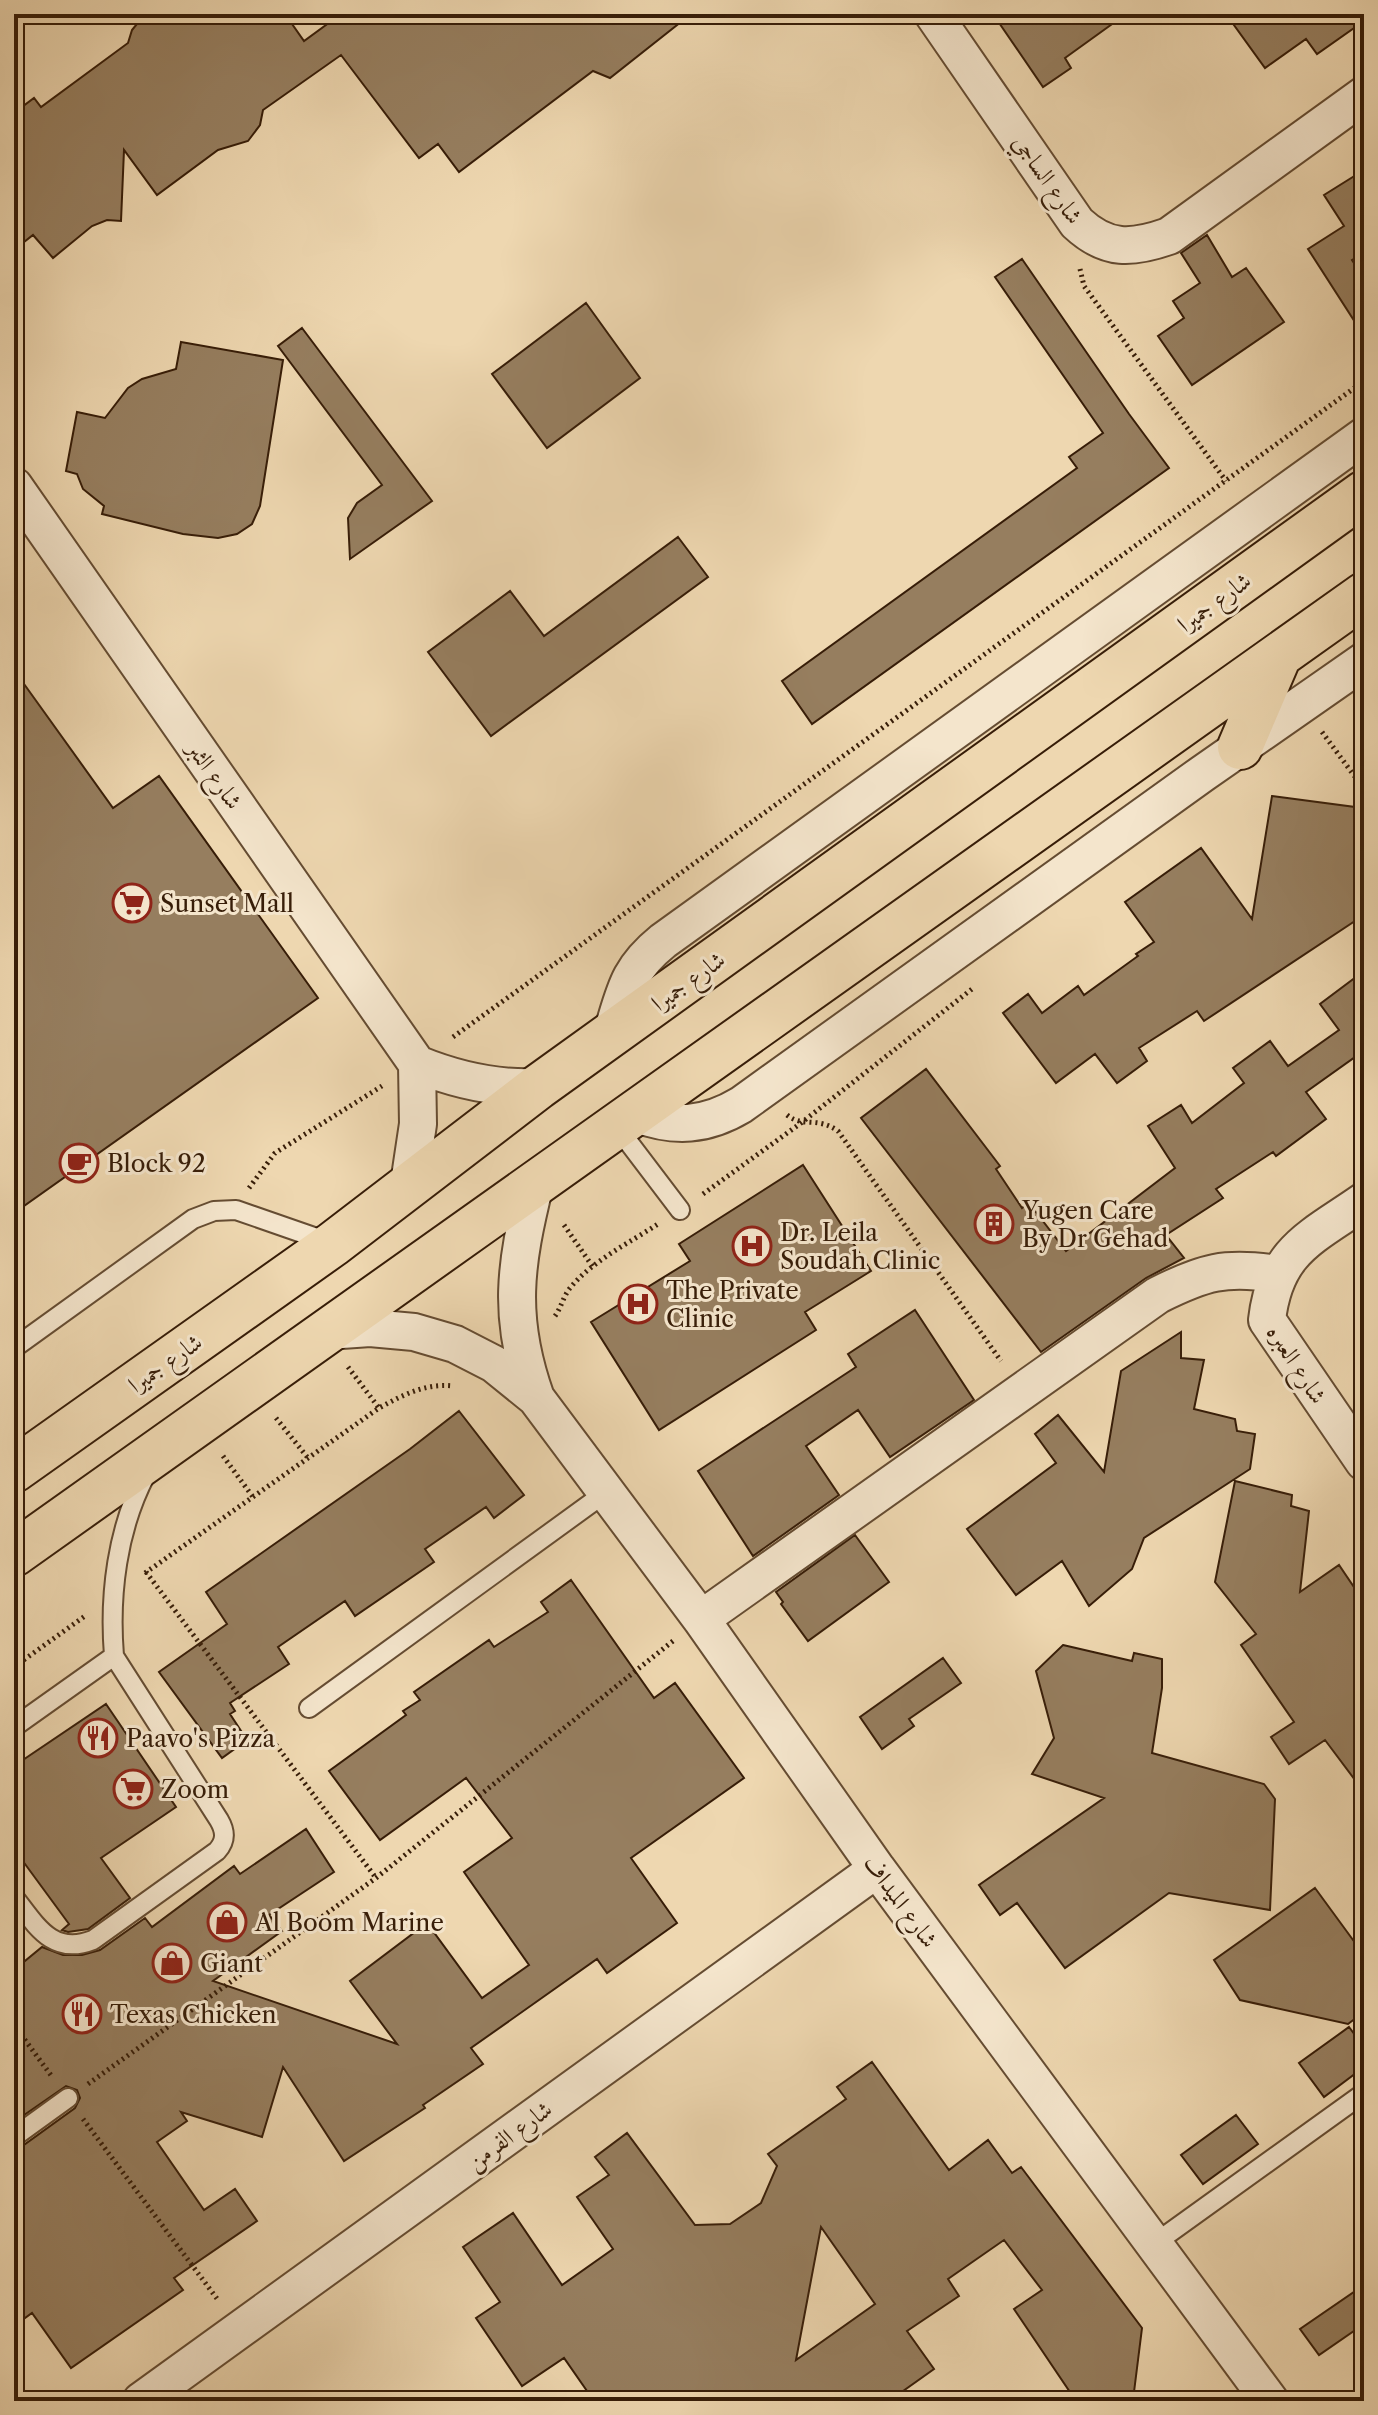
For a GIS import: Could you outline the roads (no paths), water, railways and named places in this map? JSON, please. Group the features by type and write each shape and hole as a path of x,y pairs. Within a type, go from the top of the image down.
{"main road":[{"name":"شارع جميرا","path":"14,1470 333,1244 538,1087 1364,493"},
{"path":"14,1554 1364,595"},
{"path":"1240,747 1278,658"}],"street":[{"name":"شارع الساجي","path":"933,14 1077,223 1089,235 1115,246 1142,245 1169,236 1364,95"},
{"path":"611,1036 630,976 642,958 663,941 1364,436"},
{"name":"شارع الثبر","path":"14,486 417,1064"},
{"path":"627,1120 679,1124 701,1123 723,1116 1364,661"},
{"path":"409,1184 418,1134 417,1064 476,1083 538,1087"},
{"name":"شارع الميداف","path":"535,1184 517,1261 515,1304 520,1347 536,1398"},
{"name":"شارع العبره","path":"1364,1201 1299,1246 1277,1274 1267,1320 1364,1462"},
{"path":"701,1619 1158,1295 1208,1273 1237,1269 1277,1274"},
{"name":"شارع الميداف","path":"325,1332 370,1328 399,1331 455,1344 494,1364 536,1398 701,1619 877,1869 1154,2244 1261,2398"},
{"name":"شارع الفرمن","path":"141,2401 877,1869"}],"lane":[{"path":"627,1120 680,1210"},
{"path":"14,1348 193,1219 214,1211 236,1210 333,1244"},
{"path":"14,1897 50,1939 60,1943 82,1944 93,1940 222,1845 224,1828 114,1656 112,1625 118,1552 141,1483 158,1451"},
{"path":"309,1708 605,1493"},
{"path":"14,1727 114,1656"},
{"path":"1154,2244 1364,2093"},
{"path":"14,2137 68,2098"}],"place":[{"name":"Sunset Mall","path":"132,903"},
{"name":"Block 92","path":"79,1163"},
{"name":"Yugen Care By Dr Gehad","path":"994,1224"},
{"name":"Dr. Leila Soudah Clinic","path":"752,1246"},
{"name":"The Private Clinic","path":"638,1304"},
{"name":"Paavo's Pizza","path":"98,1738"},
{"name":"Zoom","path":"133,1789"},
{"name":"Al Boom Marine","path":"227,1922"},
{"name":"Giant","path":"172,1963"},
{"name":"Texas Chicken","path":"82,2014"}]}
